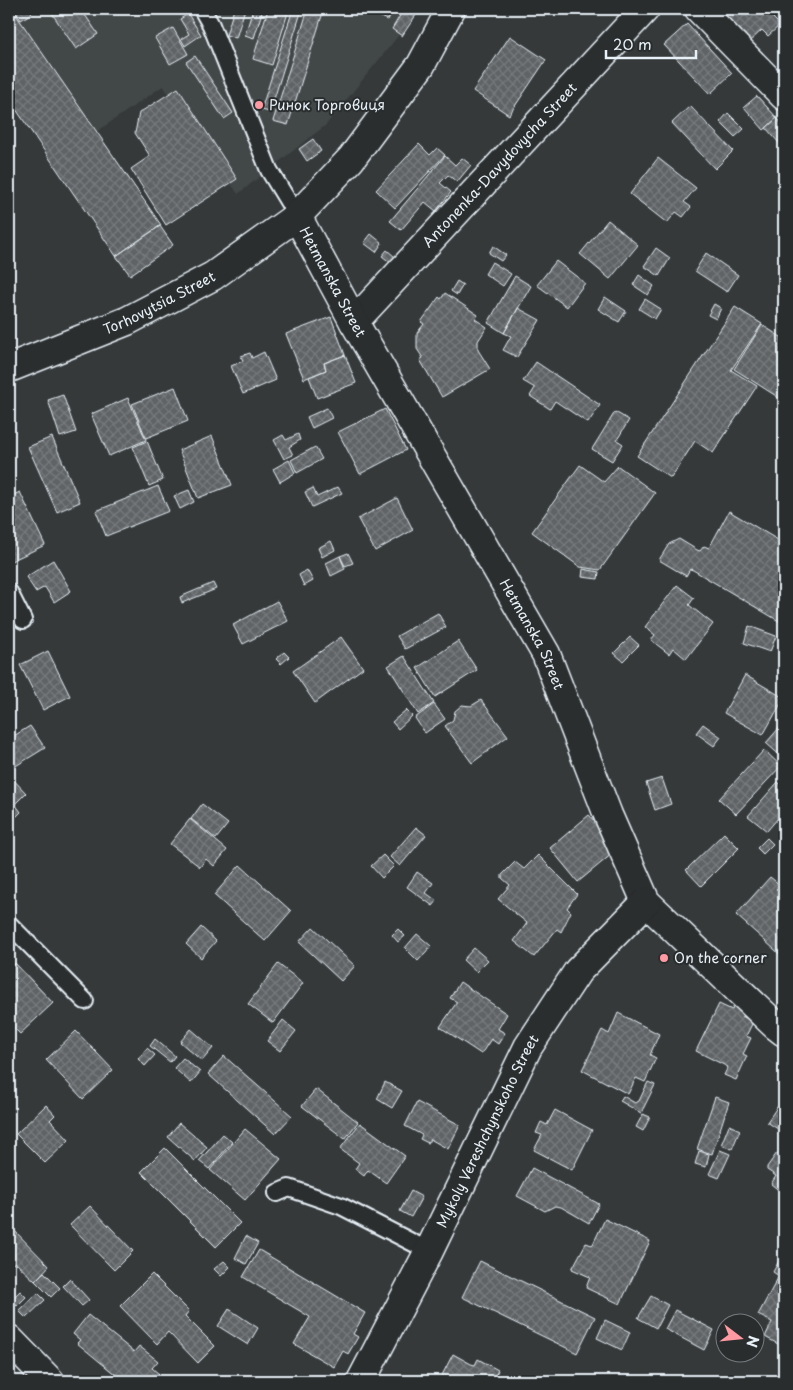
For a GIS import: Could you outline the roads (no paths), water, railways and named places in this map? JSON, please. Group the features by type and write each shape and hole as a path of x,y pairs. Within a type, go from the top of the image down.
{"street":[{"name":"Torhovytsia Street","path":"9,368 127,321 213,276 297,216 351,159 421,65 451,9"},
{"name":"Antonenka-Davydovycha Street","path":"354,322 646,9"},
{"path":"699,9 784,96"},
{"name":"Hetmanska Street","path":"297,216 354,322 546,654 608,816 646,902 784,1032"},
{"name":"Mykoly Vereshchynskoho Street","path":"362,1381 429,1252 528,1047 578,971 646,902"},
{"path":"9,1339 50,1381"}],"lane":[{"path":"202,9 211,26 269,170 297,216"},
{"path":"211,26 216,9"},
{"path":"9,592 23,620"},
{"path":"9,924 85,1001"},
{"path":"277,1193 289,1188 341,1206 429,1252"}],"place":[{"name":"Ринок Торговиця","path":"259,105"},
{"name":"On the corner","path":"664,958"}]}
